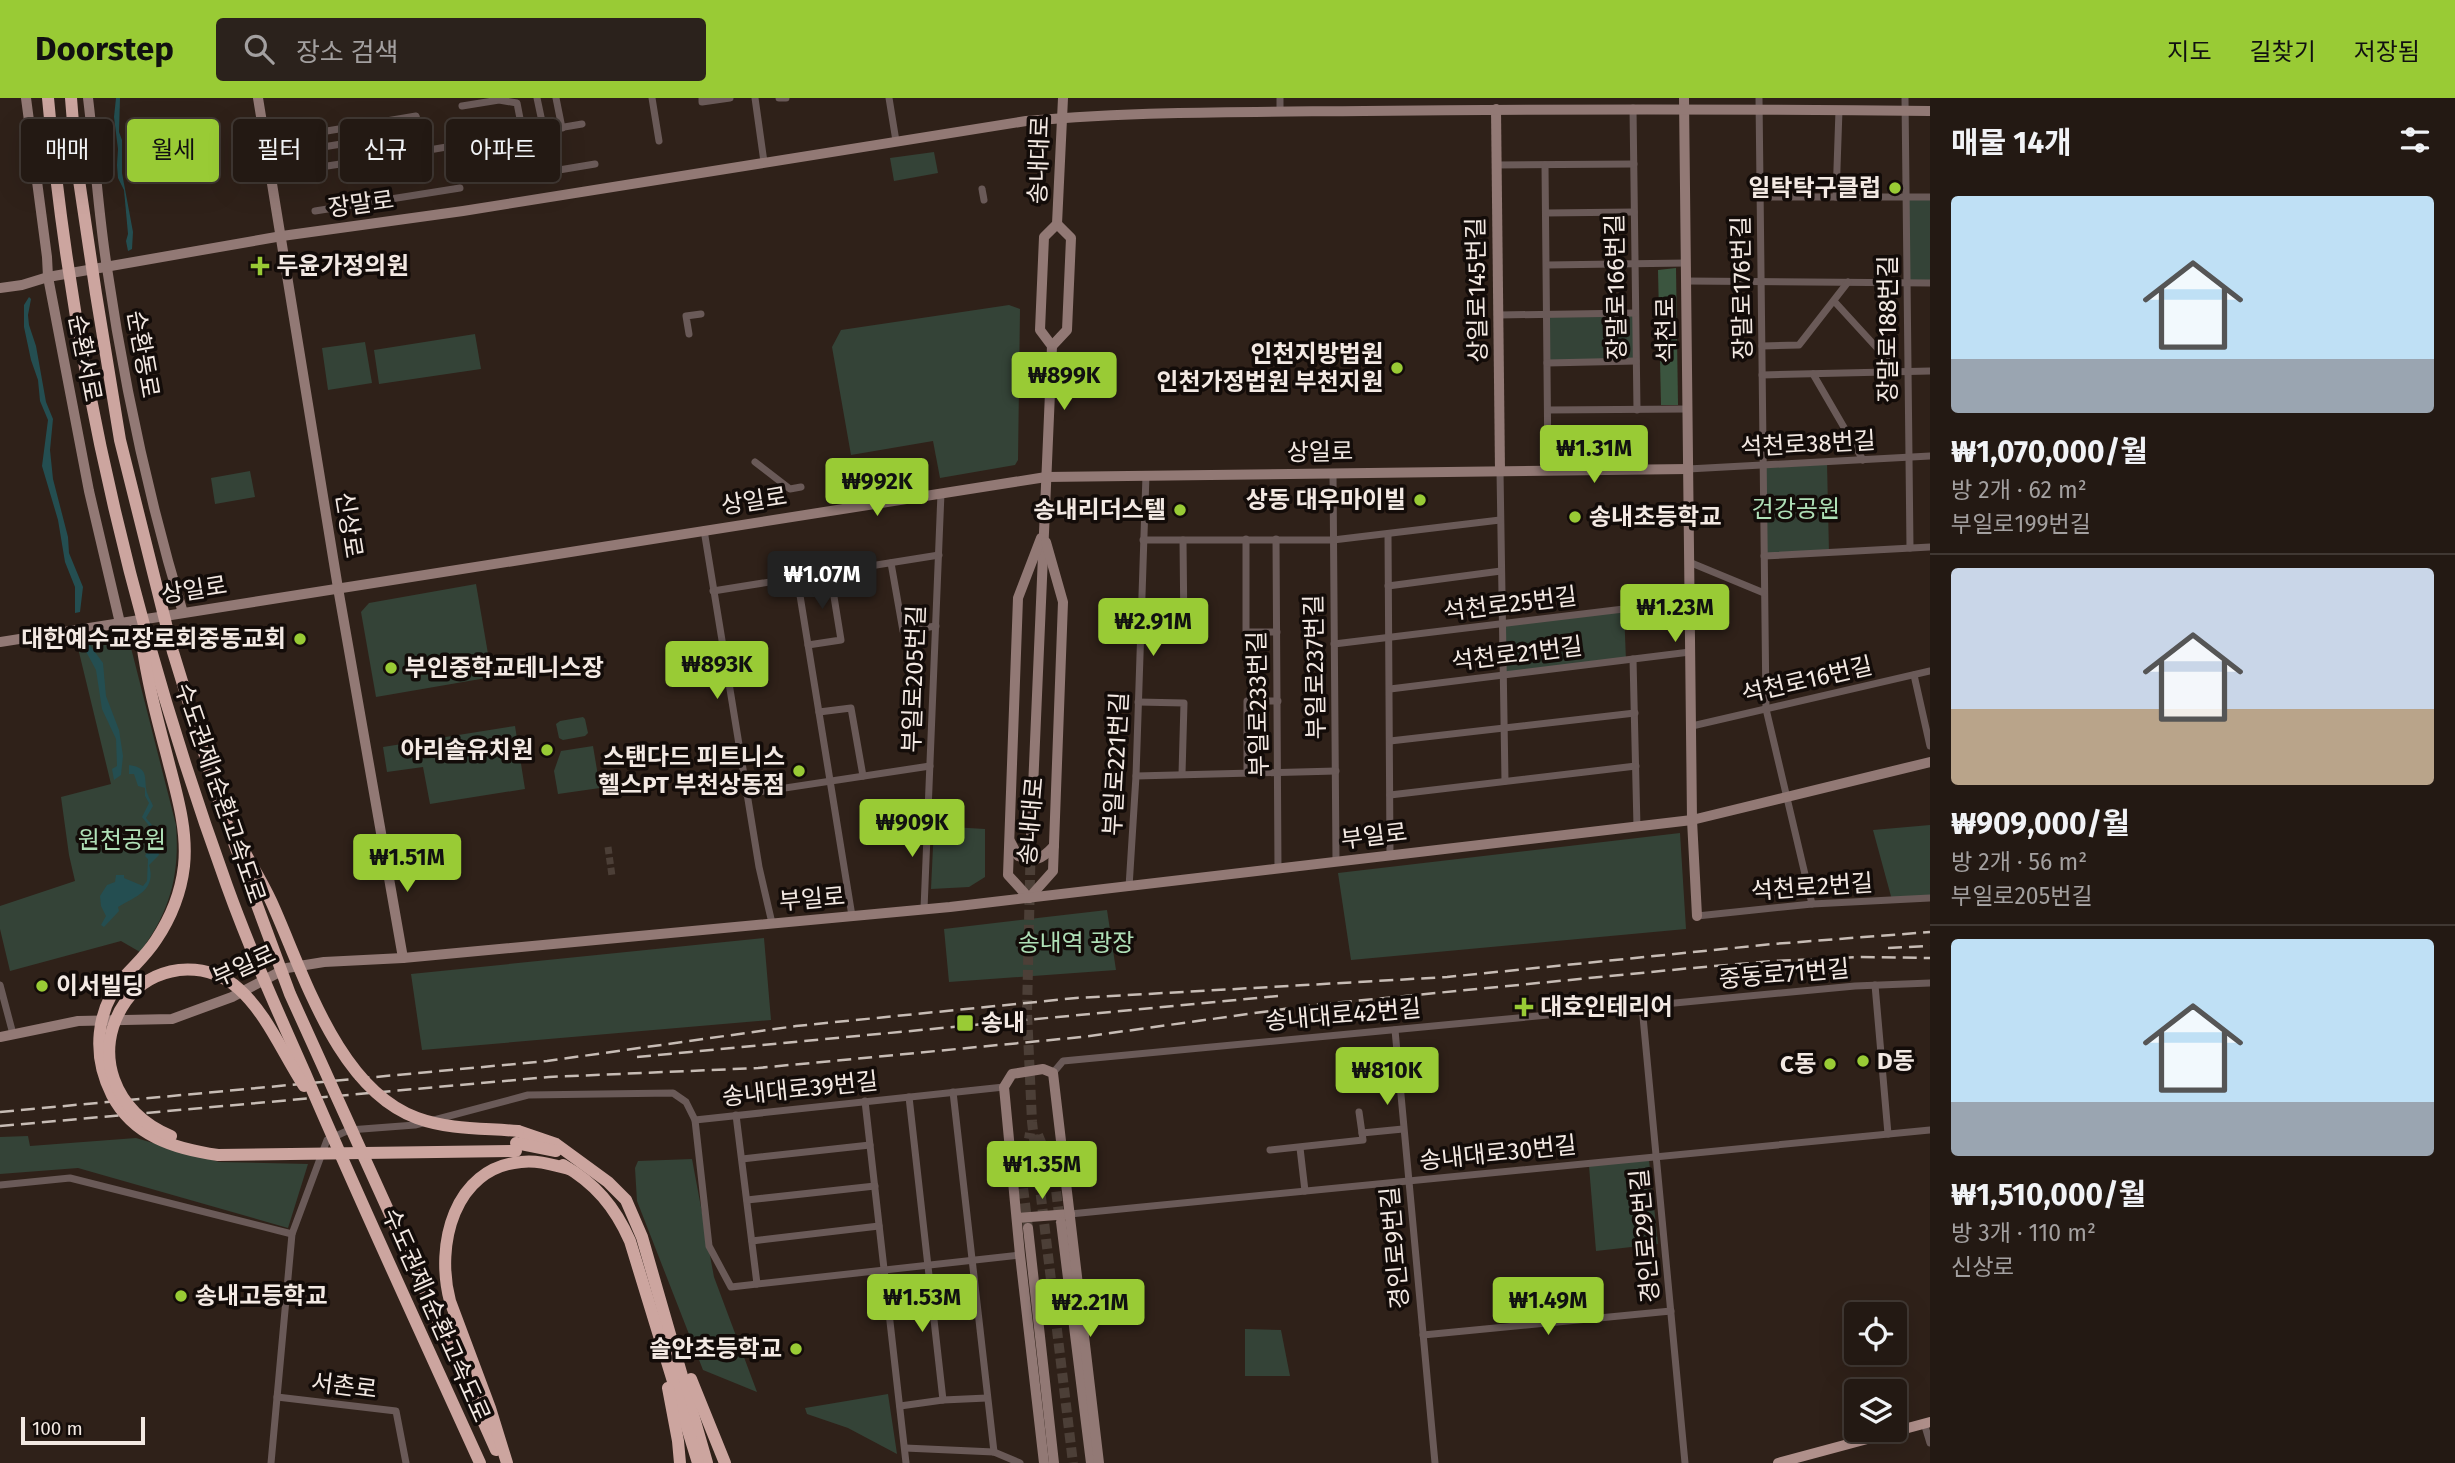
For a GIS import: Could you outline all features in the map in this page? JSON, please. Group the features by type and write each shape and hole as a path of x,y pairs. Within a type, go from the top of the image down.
{"highway":[{"name":"수도권제1순환고속도로","path":"48,98 72,298 99,444 137,606 193,790 228,890 324,1118 480,1463"},
{"name":"수도권제1순환고속도로","path":"71,98 76,160 120,440 173,652 220,808 290,994 504,1463"},
{"path":"137,606 148,683 182,818 184,864 180,886 168,919 139,962 113,992 103,1015 98,1036 99,1059 106,1083 116,1102 130,1120 166,1143 191,1151 218,1155 518,1147"},
{"path":"220,808 270,899 305,985 349,1063 367,1083 389,1104 414,1117 518,1147 538,1161 574,1164 620,1218 630,1241 698,1463"},
{"path":"324,1118 256,1008 237,988 214,974 191,969 168,972 146,980 130,995 117,1013 111,1030 109,1059 112,1077 120,1093 146,1122 167,1135 192,1144 255,1148 547,1148 608,1182 626,1200 642,1237 707,1463"},
{"path":"504,1463 490,1408 450,1301 445,1283 444,1261 450,1222 458,1204 469,1189 486,1174 504,1165 518,1147"},
{"path":"653,1319 676,1430 680,1463"},
{"path":"669,1324 725,1463"}],"main road":[{"path":"1784,1462 1927,1423"}],"street":[{"name":"순환서로","path":"26,98 48,276 78,437 120,623"},
{"name":"순환동로","path":"89,98 107,267 125,380 151,501 183,613"},
{"name":"신상로","path":"258,98 338,589 402,958"},
{"path":"537,98 541,119"},
{"path":"556,98 562,128 582,124"},
{"path":"652,98 659,141"},
{"path":"702,98 702,102 730,98"},
{"path":"755,98 764,162"},
{"path":"779,98 786,98"},
{"path":"889,98 896,141"},
{"name":"송내대로","path":"1031,835 1052,346 1040,330 1044,237 1057,224 1063,98"},
{"path":"1280,98 1280,112"},
{"name":"장말로188번길","path":"1905,98 1908,283 1904,371 1910,548"},
{"path":"462,106 499,100 517,103 520,119"},
{"name":"장말로","path":"0,288 22,285 48,276 282,236 463,211 896,141 1062,118 1099,115 1633,108 1684,103 1930,111"},
{"name":"석천로","path":"1684,103 1692,820 1697,916"},
{"name":"장말로176번길","path":"1759,104 1766,709 1812,904"},
{"name":"장말로166번길","path":"1633,108 1637,410"},
{"name":"상일로145번길","path":"1496,109 1500,471"},
{"path":"1836,197 1839,110"},
{"path":"399,119 416,116 417,119"},
{"path":"560,170 595,164"},
{"path":"1496,165 1633,164"},
{"path":"1545,165 1548,470"},
{"path":"316,211 460,188"},
{"path":"982,189 984,200"},
{"path":"1760,197 1930,197"},
{"path":"1546,213 1634,212"},
{"name":"송내대로","path":"1052,346 1067,330 1071,238 1057,224"},
{"path":"1546,265 1686,263"},
{"path":"1686,281 1930,283"},
{"path":"1762,346 1799,345 1848,282"},
{"path":"1834,301 1904,371"},
{"path":"1499,316 1635,313"},
{"path":"689,334 686,316 701,314"},
{"path":"1547,363 1636,361"},
{"path":"1762,375 1930,371"},
{"path":"1813,374 1863,460"},
{"path":"1548,410 1688,409"},
{"name":"석천로38번길","path":"1688,468 1930,457"},
{"path":"755,462 790,489 801,487"},
{"name":"상일로","path":"0,642 1046,477 1688,468"},
{"path":"1500,471 1505,781"},
{"name":"부일로237번길","path":"1333,473 1336,862"},
{"name":"부일로221번길","path":"1129,887 1136,776 1146,475"},
{"name":"부일로205번길","path":"924,909 941,493"},
{"path":"1143,540 1333,540 1500,520"},
{"path":"704,530 746,794 772,923"},
{"name":"송내대로","path":"1044,531 1063,602 1054,846 1053,871 1030,898 1009,875 1018,598 1044,531"},
{"path":"1388,534 1391,855"},
{"path":"1140,633 1184,634 1182,540"},
{"path":"1246,540 1246,632 1277,632"},
{"name":"부일로233번길","path":"1276,540 1278,869"},
{"path":"1764,556 1930,547"},
{"path":"713,591 939,555"},
{"path":"1689,562 1764,593"},
{"path":"891,563 903,631 936,626"},
{"path":"1388,586 1501,571"},
{"path":"808,645 841,640 830,572"},
{"path":"797,578 852,916"},
{"name":"석천로25번길","path":"1334,644 1690,601"},
{"name":"석천로21번길","path":"1390,689 1690,652"},
{"path":"1633,659 1637,827"},
{"name":"석천로16번길","path":"1692,726 1930,671"},
{"path":"1914,675 1930,746"},
{"path":"1247,772 1247,701 1278,701"},
{"path":"1138,702 1184,703 1182,774"},
{"path":"819,712 851,708 863,776"},
{"path":"1390,741 1635,713"},
{"name":"부일로","path":"0,1038 78,1021 172,1019 232,997 287,968 324,962 402,958 924,909 1637,827 1692,820 1930,762"},
{"path":"746,794 930,766"},
{"path":"1390,795 1636,766"},
{"path":"1136,776 1336,771"},
{"path":"1010,839 1018,856 1029,860 1043,858 1054,846"},
{"name":"석천로2번길","path":"1697,916 1812,904 1930,898"},
{"name":"중동로71번길","path":"1642,1006 1875,985 1930,983"},
{"path":"0,985 13,1034"},
{"path":"1875,985 1888,1135"},
{"name":"송내대로42번길","path":"1053,1073 1063,1062 1642,1006"},
{"name":"경인로29번길","path":"1642,1006 1685,1463"},
{"name":"경인로9번길","path":"1395,1030 1435,1463"},
{"path":"1044,1463 1004,1087 1012,1074 1044,1069 1053,1073 1099,1463"},
{"name":"송내대로39번길","path":"695,1120 1004,1087"},
{"path":"953,1092 994,1452"},
{"path":"271,1463 292,1234 327,1140 349,1130 415,1125 528,1095 673,1093 686,1102 695,1120 709,1246 731,1287 1020,1255"},
{"name":"송내대로39번길","path":"909,1097 943,1400"},
{"path":"865,1101 906,1463"},
{"path":"1270,1150 1363,1140 1359,1112"},
{"path":"736,1115 757,1284"},
{"path":"1362,1133 1403,1129"},
{"name":"송내대로30번길","path":"1070,1214 1930,1130"},
{"path":"742,1158 870,1145"},
{"path":"1300,1148 1305,1191"},
{"path":"0,1185 70,1178 292,1234"},
{"path":"747,1200 875,1186"},
{"path":"1017,1219 1070,1214"},
{"path":"1060,1222 1091,1463"},
{"path":"752,1241 879,1226"},
{"path":"1028,1228 1054,1463"},
{"path":"1423,1335 1671,1311"},
{"name":"서촌로","path":"277,1397 396,1411 406,1463"},
{"path":"900,1406 988,1398"},
{"path":"1927,1423 1930,1443"},
{"path":"905,1448 994,1452 1020,1463"}],"green space":[{"path":"934,152 938,173 894,181 890,158"},
{"path":"1906,197 1930,197 1930,283 1908,283"},
{"path":"1676,268 1678,405 1661,405 1658,270"},
{"path":"1009,305 1020,309 1018,460 1015,465 940,478 933,441 851,455 832,347 841,330"},
{"path":"1635,313 1636,361 1547,363 1547,314"},
{"path":"475,334 481,369 379,384 374,350"},
{"path":"365,342 372,383 328,390 322,348"},
{"name":"건강공원","path":"1827,462 1829,553 1764,556 1763,466"},
{"path":"250,471 255,497 215,504 211,478"},
{"path":"476,584 492,677 376,697 361,612 369,603"},
{"path":"1624,609 1626,661 1503,676 1502,625"},
{"name":"원천공원","path":"128,636 176,825 174,877 166,907 140,952 121,941 10,971 0,929 0,906 75,881 61,797 111,784 77,644"},
{"path":"583,717 588,733 585,736 563,740 559,738 556,724"},
{"path":"515,726 525,789 430,804 423,767 387,772 383,747"},
{"path":"593,746 600,788 558,794 554,771 561,751"},
{"path":"1930,825 1930,898 1892,900 1873,830"},
{"path":"934,826 985,829 985,877 969,887 931,889"},
{"path":"1680,833 1686,929 1351,960 1338,873"},
{"name":"송내역 광장","path":"1107,910 1116,970 949,982 944,929"},
{"path":"764,938 771,1020 422,1050 411,974"},
{"path":"28,1136 30,1146 136,1138 219,1162 308,1164 288,1228 78,1168 0,1174 0,1137"},
{"path":"692,1159 714,1277 757,1392 703,1370 637,1201 635,1168 638,1161"},
{"path":"1649,1160 1658,1244 1596,1251 1589,1166"},
{"path":"1245,1329 1281,1330 1290,1376 1245,1376"},
{"path":"888,1394 897,1454 848,1428 807,1414 805,1408"}],"water":[{"path":"116,98 120,98 122,173 133,232 132,249 128,251 124,190 118,178 114,117"},
{"path":"29,297 29,325 36,346 46,402 53,419 50,450 53,479 68,537 69,553 83,587 80,612 75,613 75,587 65,562 58,520 42,466 48,420 40,401 38,380 24,327 24,305"},
{"path":"82,644 89,644 103,663 106,696 119,730 123,756 121,775 114,780 112,769 117,766 116,739 102,709 96,670"},
{"path":"129,765 144,772 146,790 153,806 146,818 157,831 159,855 149,865 151,874 147,887 118,907 119,911 104,927 101,925 106,916 100,896 107,885 115,882 116,875 124,875 124,878 143,886 147,881 148,859 145,856 150,847 146,845 155,833 142,817 149,803 145,788 138,786 134,774 129,774"}],"tunnel":[{"path":"1031,835 1027,1012 1032,1122 1073,1463"},
{"path":"608,847 612,876"},
{"path":"1028,1228 1022,1179 1030,1133"},
{"path":"1038,1135 1054,1174 1060,1222"}],"railway":[{"path":"0,1112 547,1061 796,1026 1076,998 1447,977 1773,944 1930,932"},
{"path":"1888,948 1930,946"},
{"path":"0,1126 549,1077 758,1068 1082,1037 1313,1005 1692,968 1861,957 1930,958"},
{"path":"637,1057 1278,996"}],"place":[{"name":"일탁탁구클럽","path":"1895,188"},
{"name":"두윤가정의원","path":"260,266"},
{"name":"인천지방법원 인천가정법원 부천지원","path":"1397,368"},
{"name":"상동 대우마이빌","path":"1420,500"},
{"name":"송내리더스텔","path":"1180,510"},
{"name":"송내초등학교","path":"1575,517"},
{"name":"대한예수교장로회중동교회","path":"300,639"},
{"name":"부인중학교테니스장","path":"391,668"},
{"name":"아리솔유치원","path":"547,750"},
{"name":"스탠다드 피트니스 헬스PT 부천상동점","path":"799,771"},
{"name":"이서빌딩","path":"42,986"},
{"name":"대호인테리어","path":"1524,1007"},
{"name":"송내","path":"965,1023"},
{"name":"D동","path":"1863,1061"},
{"name":"C동","path":"1830,1064"},
{"name":"송내고등학교","path":"181,1296"},
{"name":"솔안초등학교","path":"796,1349"}]}
